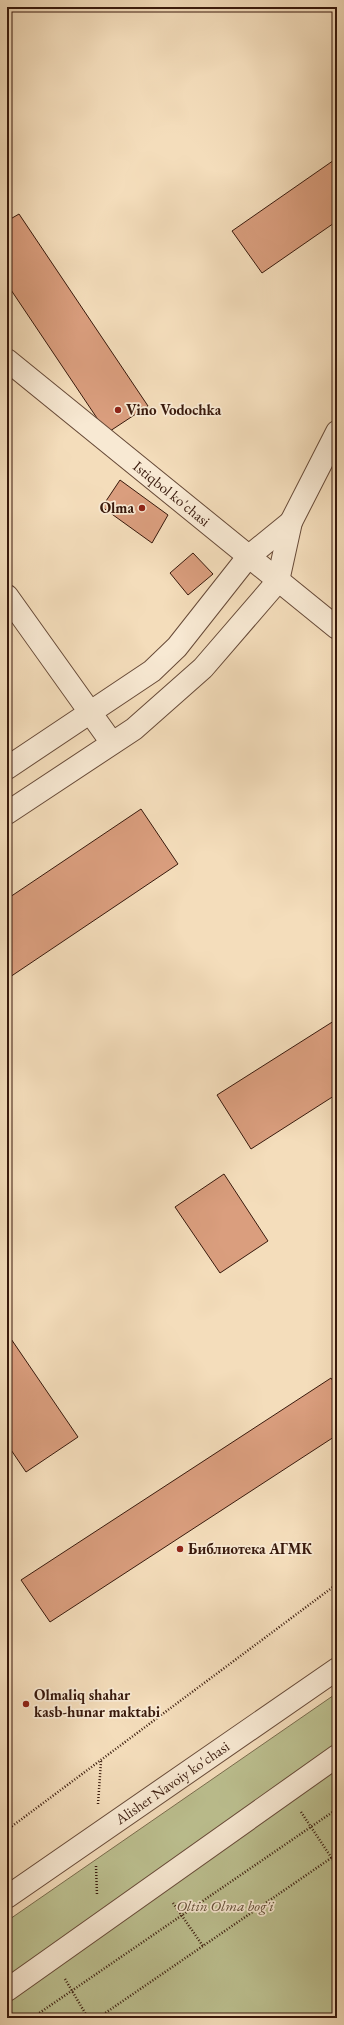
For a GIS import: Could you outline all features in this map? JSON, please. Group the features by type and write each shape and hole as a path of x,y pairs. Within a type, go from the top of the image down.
{"street":[{"name":"Istiqbol ko'chasi","path":"7,360 337,628"},
{"path":"7,813 134,729 203,668 278,581 291,522 337,432"},
{"path":"7,768 152,671 177,647 248,557 291,522"},
{"path":"7,596 112,743"},
{"name":"Alisher Navoiy ko'chasi","path":"7,1897 337,1669"},
{"path":"7,1990 337,1756"}],"path":[{"path":"7,1830 337,1584"},
{"path":"288,1791 337,1866"},
{"path":"32,2018 337,1809"},
{"path":"98,2018 337,1854"},
{"path":"160,1882 203,1946"},
{"path":"52,1958 88,2018"}],"green space":[{"name":"Oltin Olma bog'i","path":"337,1693 337,2018 7,2018 7,1921"}],"building":[{"path":"337,158 337,221 262,273 232,231"},
{"path":"19,214 148,406 107,433 7,284 7,221"},
{"path":"120,480 168,515 152,543 102,507"},
{"path":"193,553 213,574 188,595 170,573"},
{"path":"141,809 178,864 7,979 7,899"},
{"path":"337,1019 337,1094 251,1149 217,1095"},
{"path":"224,1174 268,1241 220,1273 175,1207"},
{"path":"7,1333 78,1437 26,1472 7,1444"},
{"path":"331,1378 337,1388 337,1435 50,1622 21,1580"}],"place":[{"name":"Vino Vodochka","path":"118,410"},
{"name":"Olma","path":"142,508"},
{"name":"Библиотека АГМК","path":"180,1549"},
{"name":"Olmaliq shahar kasb-hunar maktabi","path":"26,1704"}]}
